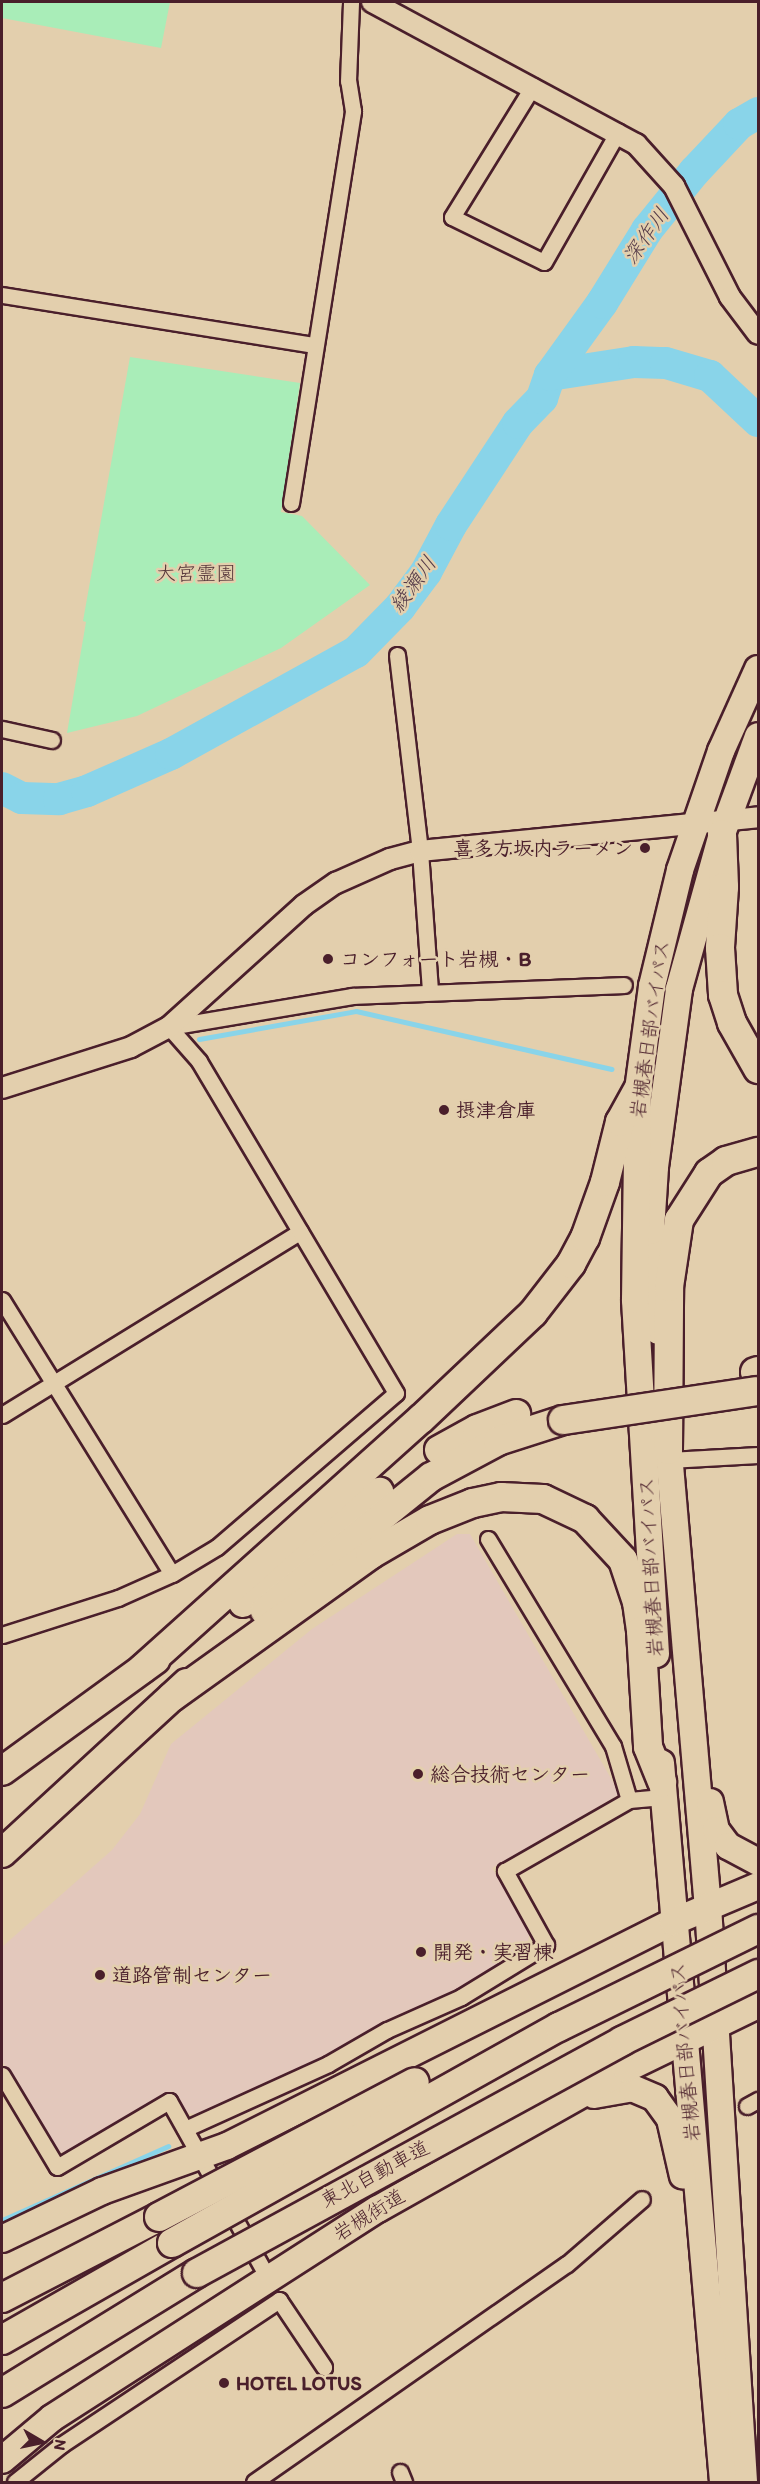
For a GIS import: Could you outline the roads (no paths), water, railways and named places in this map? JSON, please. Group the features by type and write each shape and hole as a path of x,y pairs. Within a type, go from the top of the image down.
{"highway":[{"name":"岩槻春日部バイパス","path":"723,2482 662,1790 635,1300 638,1090 663,934 694,823 721,751 759,669"},
{"name":"岩槻春日部バイパス","path":"744,2482 708,1906 652,1272 655,1167 679,989 724,827 759,736"},
{"path":"724,827 724,887 720,948 723,995 732,1023 759,1069"},
{"path":"142,1669 421,1419 532,1313 571,1264 585,1238 606,1182 620,1122 638,1090"},
{"path":"669,1455 669,1287 680,1221 709,1173 726,1161 759,1152"},
{"path":"2,1771 142,1669 245,1601 340,1520 427,1458 477,1429 562,1410 757,1381"},
{"path":"2,1853 263,1612 401,1498 489,1445 562,1410"},
{"path":"172,1697 370,1555 430,1520 482,1501 522,1495 543,1498 585,1519 623,1560 637,1602 648,1747 662,1790"},
{"path":"683,1639 716,1830 728,1846 759,1862"},
{"path":"2,2239 102,2192 200,2156 342,2090 673,1922 759,1886"},
{"name":"東北自動車道","path":"2,2340 171,2242 539,2037 759,1929"},
{"path":"2,2298 550,2010 732,1941"},
{"name":"東北自動車道","path":"2,2394 197,2273 611,2047 759,1974"},
{"path":"718,2080 731,2044 747,2016 759,2007"},
{"name":"岩槻街道","path":"2,2460 52,2418 268,2278 459,2160 685,2038 759,2007"},
{"path":"459,2160 592,2096 622,2088 642,2091 655,2098 670,2119 705,2270"}],"street":[{"path":"291,503 353,111 348,81 351,2"},
{"path":"372,2 618,132 664,171 730,297 759,334"},
{"path":"533,86 452,217 544,262 618,132"},
{"path":"2,295 315,345"},
{"path":"397,655 420,851 430,992"},
{"path":"2,729 52,740"},
{"path":"2,1088 131,1047 169,1027 304,905 360,870 420,851 694,823 724,827 759,817"},
{"path":"169,1027 352,996 624,985"},
{"path":"2,1635 118,1598 172,1574 217,1547 396,1393 199,1061 169,1027"},
{"path":"2,1415 300,1232"},
{"path":"2,1300 172,1574"},
{"path":"669,1455 759,1455"},
{"path":"488,1539 613,1746 629,1800"},
{"path":"185,2128 328,2064 387,2030 461,1996 546,1945 505,1871 629,1800 662,1790"},
{"path":"2,2075 57,2167 169,2101 268,2278"},
{"path":"254,2482 567,2264 642,2199"},
{"path":"15,2482 62,2445 279,2300 324,2367"}],"waterway":[{"name":"綾瀬川","path":"2,788 22,798 59,799 87,791 171,754 356,652 400,607 426,572 451,525 518,423 542,398 550,375 602,303 647,230 694,172 739,124 758,113"},
{"name":"綾瀬川","path":"550,375 634,362 666,363 710,376 758,421"},
{"path":"199,1039 356,1011 612,1069"},
{"path":"2,2220 168,2146"}],"place":[{"name":"喜多方坂内ラーメン","path":"645,848"},
{"name":"コンフォート岩槻・B","path":"328,959"},
{"name":"摂津倉庫","path":"444,1110"},
{"name":"総合技術センター","path":"418,1774"},
{"name":"開発・実習棟","path":"421,1952"},
{"name":"道路管制センター","path":"100,1975"},
{"name":"HOTEL LOTUS","path":"224,2383"}],"water label":[{"name":"深作川","path":"646,236"}],"park label":[{"name":"大宮霊園","path":"196,573"}]}
